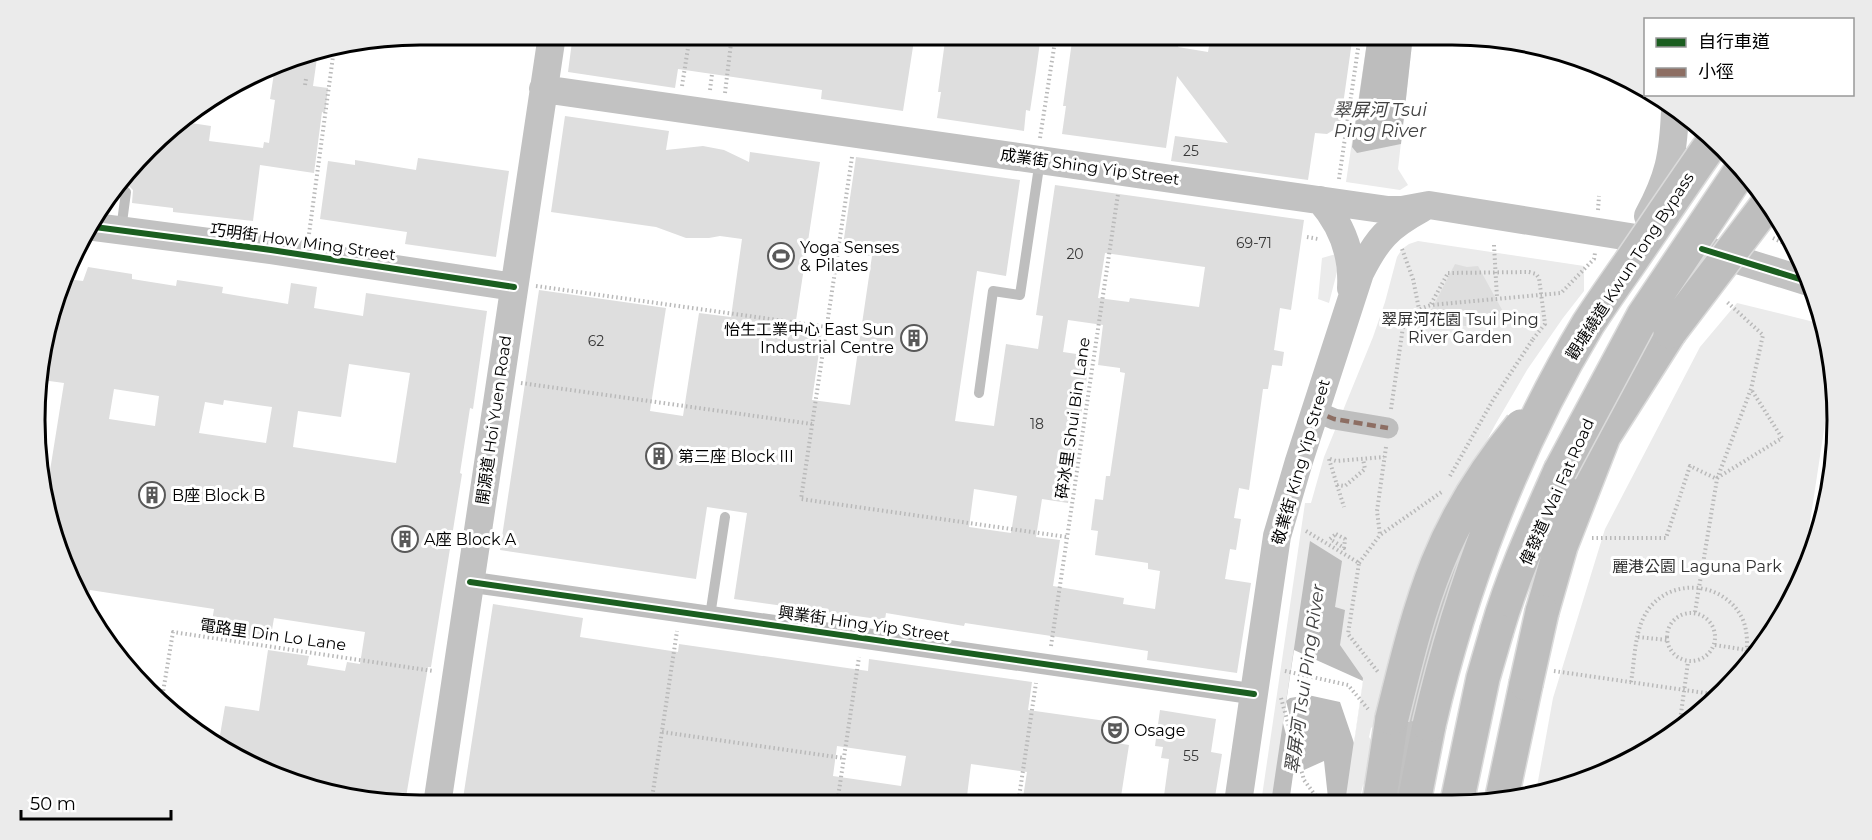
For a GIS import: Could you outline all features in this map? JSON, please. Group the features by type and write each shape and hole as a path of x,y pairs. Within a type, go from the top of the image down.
{"highway":[{"name":"觀塘繞道 Kwun Tong Bypass","path":"1415,795 1443,665 1470,577 1521,453 1552,388 1589,323 1708,147"},
{"path":"1459,795 1483,678 1505,601 1560,471 1643,316 1737,176"},
{"path":"1503,792 1542,612 1561,546 1604,436 1670,332 1763,210"},
{"path":"1380,795 1392,718 1422,607 1438,562 1468,502 1501,449 1552,388"},
{"path":"1560,471 1604,436"}],"main road":[{"name":"開源道 Hoi Yuen Road","path":"439,795 470,582 524,287 543,89 550,45"},
{"name":"成業街 Shing Yip Street","path":"543,89 1039,152 1329,194 1388,210 1416,209 1429,205 1636,238"},
{"path":"1395,795 1426,658 1455,570 1482,502 1516,435 1636,238 1662,190 1672,155 1675,119"},
{"name":"偉發道 Wai Fat Road","path":"1465,794 1488,677 1512,598 1578,437 1631,346 1688,265 1748,190"},
{"name":"敬業街 King Yip Street","path":"1329,194 1332,214 1349,254 1352,278 1350,302"},
{"name":"敬業街 King Yip Street","path":"1240,795 1268,696 1277,536 1315,411 1360,273 1370,252 1385,233 1401,220 1429,205"},
{"name":"巧明街 How Ming Street","path":"98,227 524,287"},
{"path":"1702,249 1799,279"}],"street":[{"path":"1315,411 1334,418 1388,428"},
{"name":"興業街 Hing Yip Street","path":"470,582 1268,696"}],"lane":[{"path":"979,393 993,291 1020,295 1039,152"},
{"path":"121,230 126,192"},
{"path":"710,616 725,517"}],"path":[{"path":"681,93 688,45"},
{"path":"724,99 731,45"},
{"path":"1039,152 1054,45"},
{"path":"1329,194 1358,45"},
{"path":"309,241 333,55"},
{"path":"710,86 711,74"},
{"path":"305,85 306,79"},
{"path":"853,152 801,499 1067,537"},
{"path":"1306,237 1323,239"},
{"path":"1399,243 1413,279 1419,309"},
{"path":"1494,245 1497,298"},
{"path":"1380,535 1377,511 1384,457 1403,327 1409,316 1431,305 1561,293 1594,259"},
{"path":"1381,677 1348,634 1359,563 1380,535 1442,492 1484,415 1545,324 1539,278 1536,274 1529,272 1448,273 1431,305"},
{"path":"524,287 827,327"},
{"path":"1695,612 1717,479 1751,389 1763,335 1723,298"},
{"path":"520,383 812,424"},
{"path":"1717,479 1782,438 1751,389"},
{"path":"1344,507 1327,458 1336,461 1384,457"},
{"path":"1336,485 1345,486 1365,469 1363,459"},
{"path":"1589,538 1666,538 1690,466 1717,479"},
{"path":"1306,531 1359,563"},
{"path":"1336,534 1340,536 1345,539 1344,548 1330,539 1336,534"},
{"path":"1334,549 1340,536"},
{"path":"1631,682 1641,623 1648,610 1658,599 1670,592 1699,587 1726,598 1736,608 1744,621 1747,651 1715,645"},
{"path":"1695,612 1710,621 1716,636 1715,645 1705,658 1688,662 1672,653 1667,640 1671,623 1678,617 1695,612"},
{"path":"653,795 677,628"},
{"path":"1638,637 1667,640"},
{"path":"838,795 859,654"},
{"path":"1680,718 1688,662"},
{"path":"1548,670 1708,693"},
{"path":"1286,671 1348,685 1370,711 1374,701"},
{"path":"1019,795 1037,679"},
{"path":"1268,696 1304,780 1315,795"},
{"path":"662,732 843,758"}],"green space":[{"name":"翠屏河 Tsui Ping River","path":"1367,45 1412,45 1398,169 1408,185 1400,190 1346,182"},
{"name":"翠屏河花園 Tsui Ping River Garden","path":"1418,241 1584,266 1584,291 1527,370 1466,480 1379,722 1371,728 1369,737 1374,744 1369,779 1363,785 1362,795 1262,795 1305,503 1311,503 1324,457 1373,337 1397,257 1409,244"},
{"path":"1336,254 1337,272 1329,303 1318,299 1322,258"},
{"name":"麗港公園 Laguna Park","path":"1737,303 1814,322 1824,371 1827,412 1807,541 1788,586 1764,628 1734,667 1699,702 1640,745 1573,775 1537,785 1553,698 1605,529 1700,347"}],"water":[{"name":"翠屏河 Tsui Ping River","path":"1367,45 1412,45 1401,144 1357,153 1352,147"},
{"path":"1310,541 1342,561 1335,607 1345,610 1340,645 1363,678 1346,795 1272,795"}],"pier":[{"path":"1294,650 1363,681 1354,743 1340,702 1308,695 1290,698 1286,701"},
{"path":"1286,702 1304,770 1324,761 1328,795 1290,795 1293,775 1296,773 1283,723"}],"building":[{"path":"572,45 913,45 903,111 821,99 822,90 678,69 675,88 568,72"},
{"path":"944,45 1040,45 1030,111 1026,110 1024,131 937,118 941,92 938,92"},
{"path":"1071,45 1178,45 1178,47 1208,52 1209,45 1351,45 1340,126 1327,134 1315,133 1308,180 1171,161 1175,136 1228,143 1177,76 1166,148 1062,134 1066,106 1063,106"},
{"path":"317,60 313,86 328,88 325,113 322,112 314,173 260,165 253,221 173,212 173,208 132,203 133,190 128,185 155,155 191,123 211,126 209,141 263,148 264,142 269,143 275,100 270,99 274,75"},
{"path":"565,116 669,131 666,150 703,146 724,150 749,162 750,152 820,162 795,327 822,331 812,400 850,405 872,256 842,252 856,157 1020,180 1006,276 977,271 955,421 994,426 1006,344 1038,349 1043,316 1036,315 1055,185 1304,220 1291,310 1280,308 1274,350 1284,352 1282,366 1272,365 1268,389 1263,389 1249,490 1239,488 1234,518 1241,519 1236,550 1230,549 1225,579 1251,583 1237,673 1147,660 1148,651 965,623 964,626 886,613 885,620 734,599 747,513 707,507 696,579 500,550 539,290 666,308 650,411 683,416 699,313 731,317 742,239 720,236 686,238 656,227 551,212","holes":["1105,253 1205,267 1199,307 1130,298 1129,302 1098,298","1068,320 1103,325 1098,365 1120,368 1120,372 1125,373 1110,476 1106,476 1103,500 1095,499 1091,530 1098,531 1095,555 1148,563 1148,569 1160,571 1155,609 1123,604 1124,598 1053,586 1060,540 1036,537 1042,499 1068,503 1090,356 1063,352","974,489 1017,496 1011,533 969,527"]},
{"path":"418,158 509,171 496,257 405,244 407,232 320,219 328,161 355,165 355,160 416,170"},
{"path":"1455,264 1467,267 1478,266 1506,317 1487,324 1466,326 1446,324 1427,318"},
{"path":"88,267 132,274 132,279 176,286 177,280 223,287 222,293 288,304 291,283 317,287 314,308 363,316 366,293 487,311 431,667 428,667 406,794 338,786 299,775 254,756 220,737 225,706 259,711 268,650 309,656 307,665 345,671 347,662 360,664 365,632 274,618 270,642 210,633 214,609 90,590 89,596 65,541 49,476 64,383 47,381 48,371 58,323 73,280 83,281","holes":["349,364 410,373 396,463 293,447 298,411 341,417","114,389 159,396 155,426 109,419","224,400 272,407 266,443 199,433 205,402 223,405"]},
{"path":"493,604 583,618 580,637 678,652 679,644 868,671 869,659 1032,682 1028,710 1120,723 1117,743 1129,745 1121,795 1023,795 1027,772 971,764 967,795 464,795","holes":["837,746 906,756 901,786 833,776"]},
{"path":"1160,710 1216,719 1211,752 1222,754 1215,795 1164,795 1169,759 1161,758 1163,747 1155,746"}],"marked path":[{"path":"1315,411 1334,419 1388,428"}],"cycle path":[{"path":"98,227 271,250 514,287"},
{"path":"1702,249 1799,279"},
{"path":"470,582 1254,694"}],"place":[{"name":"Yoga Senses & Pilates","path":"781,256"},
{"name":"怡生工業中心 East Sun Industrial Centre","path":"914,338"},
{"name":"第三座 Block III","path":"659,456"},
{"name":"B座 Block B","path":"152,495"},
{"name":"A座 Block A","path":"405,539"},
{"name":"Osage","path":"1115,730"}]}
